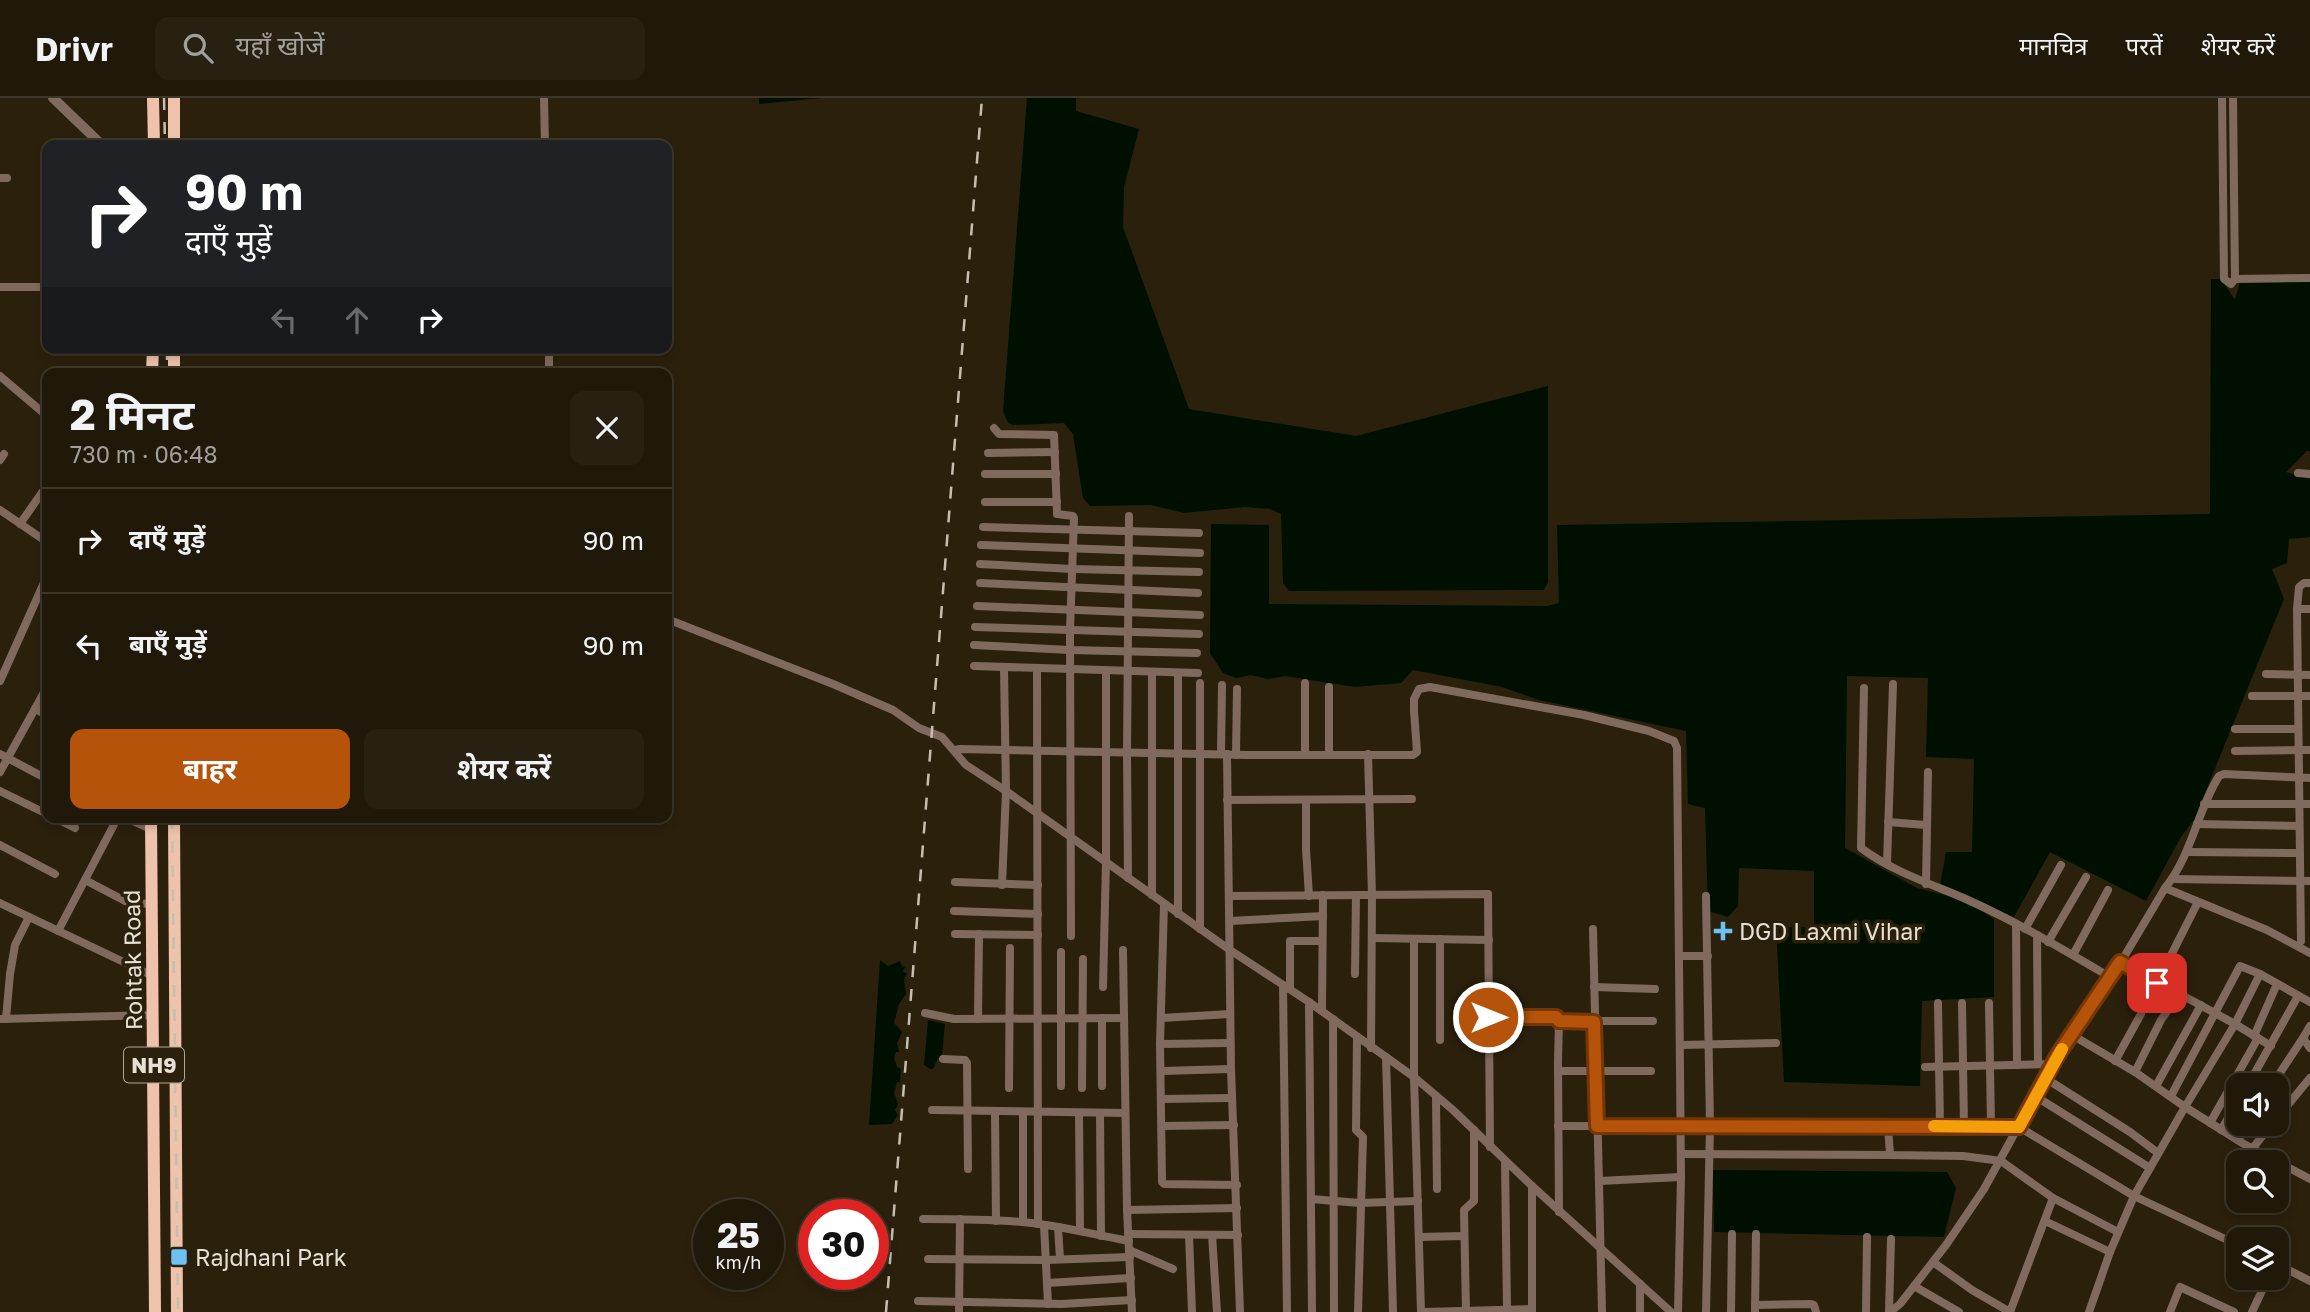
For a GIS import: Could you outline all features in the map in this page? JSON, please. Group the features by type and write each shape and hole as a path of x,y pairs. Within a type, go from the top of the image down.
{"highway":[{"path":"153,98 154,140"},
{"path":"174,98 174,140"},
{"name":"Rohtak Road","path":"151,823 155,1312"},
{"name":"Rohtak Road","path":"174,823 177,1312"},
{"path":"154,1080 176,1079"}],"street":[{"path":"53,98 97,140"},
{"path":"544,98 545,140"},
{"path":"2222,98 2224,279 2231,284 2235,279 2233,98"},
{"path":"2222,204 2234,204"},
{"path":"2235,279 2310,278"},
{"path":"0,287 42,287"},
{"path":"0,376 42,412"},
{"path":"994,428 999,433 1054,435 1057,515 1074,517 1070,609 1070,936"},
{"path":"988,453 1055,452"},
{"path":"2298,473 2310,474"},
{"path":"985,474 1056,474"},
{"path":"20,524 42,492"},
{"path":"985,502 1057,502"},
{"path":"0,510 42,539"},
{"path":"1128,878 1129,516"},
{"path":"983,527 1199,533"},
{"path":"981,545 1200,553"},
{"path":"980,564 1199,572"},
{"path":"980,583 1198,593"},
{"path":"2288,941 2305,942 2299,901 2297,608 2299,587 2310,583"},
{"path":"0,681 42,587"},
{"path":"977,606 1200,615"},
{"path":"2297,608 2310,609"},
{"path":"672,622 833,684 893,710 912,725 939,735 966,765 1414,1077 1671,1312"},
{"path":"975,627 1199,634"},
{"path":"2298,632 2310,633"},
{"path":"974,645 1197,653"},
{"path":"2298,653 2310,653"},
{"path":"974,666 1198,673"},
{"path":"1002,885 1006,791 1004,668"},
{"path":"1037,669 1038,1112 1041,1224 1048,1304"},
{"path":"1103,986 1106,862 1105,671"},
{"path":"1152,672 1152,895"},
{"path":"1178,673 1178,914"},
{"path":"2266,674 2310,675"},
{"path":"1200,683 1200,929"},
{"path":"1305,683 1305,755"},
{"path":"1887,863 1893,684"},
{"path":"1222,685 1228,754 1230,1043 1240,1312"},
{"path":"1329,687 1329,755"},
{"path":"955,750 1416,754 1414,699 1419,689 1430,687 1584,715 1649,731 1674,741 1677,748 1679,804 1681,1177 1678,1312"},
{"path":"1864,688 1863,850 1926,884 1967,899 2016,924 2110,977"},
{"path":"1228,754 1237,689"},
{"path":"0,772 4,756 42,696"},
{"path":"2252,696 2310,696"},
{"path":"35,709 42,712"},
{"path":"2235,729 2310,723"},
{"path":"2235,751 2310,750"},
{"path":"1368,754 1372,895 1371,1048"},
{"path":"4,756 42,776"},
{"path":"1926,884 1928,772"},
{"path":"1895,1311 1984,1189 2053,1064 2188,852 2204,804 2221,775 2310,778"},
{"path":"0,791 42,812"},
{"path":"1227,800 1412,799"},
{"path":"1307,800 1308,896"},
{"path":"2204,804 2310,804"},
{"path":"1888,822 1926,825"},
{"path":"65,823 75,828"},
{"path":"58,931 115,823"},
{"path":"2197,824 2310,830"},
{"path":"0,845 55,874"},
{"path":"2188,852 2310,857"},
{"path":"2025,929 2061,865"},
{"path":"2048,942 2086,877"},
{"path":"2172,879 2310,881"},
{"path":"85,880 129,902 152,904"},
{"path":"955,881 1038,886"},
{"path":"2165,888 2267,930 2310,953"},
{"path":"2073,956 2109,890"},
{"path":"1229,896 1487,893 1490,1147"},
{"path":"1322,1011 1323,895"},
{"path":"1355,974 1356,895"},
{"path":"1706,896 1710,1126 1706,1312"},
{"path":"2299,901 2310,901"},
{"path":"2144,1003 2198,902"},
{"path":"0,903 153,976"},
{"path":"1164,904 1160,1044 1163,1183 1237,1185"},
{"path":"954,911 1038,914"},
{"path":"1230,921 1323,916"},
{"path":"29,917 15,945 3,1019 154,1015"},
{"path":"2016,924 2017,1065"},
{"path":"1593,929 1602,1312"},
{"path":"955,934 1038,935"},
{"path":"978,1019 979,934"},
{"path":"2037,935 2038,1064"},
{"path":"1372,938 1489,940"},
{"path":"1414,939 1414,1077 1423,1312 1532,1311 1532,1186"},
{"path":"1440,939 1440,1040"},
{"path":"1287,1312 1286,987 1290,941 1322,941"},
{"path":"1009,1088 1010,948"},
{"path":"1123,950 1122,1018 1132,1312"},
{"path":"1061,1086 1062,951"},
{"path":"1679,956 1708,956"},
{"path":"1082,1088 1083,959"},
{"path":"0,960 11,966"},
{"path":"2120,962 2271,1046"},
{"path":"2171,1096 2240,967 2260,974 2310,1003"},
{"path":"2089,1312 2110,1252 2134,1196 2235,1024 2260,974"},
{"path":"2210,1123 2256,1037 2277,984"},
{"path":"1594,987 1655,989"},
{"path":"2135,1072 2161,1020 2180,993"},
{"path":"2255,1073 2298,996"},
{"path":"1309,1002 1312,1312"},
{"path":"1938,1003 1940,1126"},
{"path":"1962,1003 1964,1126"},
{"path":"1989,1003 1991,1127"},
{"path":"2156,1086 2201,1005"},
{"path":"925,1013 954,1019 1122,1018"},
{"path":"1161,1018 1230,1014"},
{"path":"2115,1061 2141,1014"},
{"path":"1488,1017 1556,1017 1559,1021 1594,1022 1653,1021"},
{"path":"1102,1018 1102,1086"},
{"path":"1333,1019 1334,1312"},
{"path":"1559,1021 1559,1212"},
{"path":"2280,1073 2310,1026"},
{"path":"2072,1035 2135,1072 2252,1149 2310,1179"},
{"path":"1357,1037 1356,1130 1363,1137 1358,1312"},
{"path":"2303,1038 2310,1048"},
{"path":"1680,1045 1776,1042"},
{"path":"1160,1044 1230,1043"},
{"path":"1386,1057 1392,1312"},
{"path":"943,1059 966,1061 968,1169"},
{"path":"1925,1067 2053,1064"},
{"path":"1161,1071 1231,1069"},
{"path":"1558,1071 1651,1071"},
{"path":"2045,1078 2158,1153"},
{"path":"2289,1103 2310,1078"},
{"path":"1436,1096 1437,1188"},
{"path":"2035,1096 2150,1168"},
{"path":"1161,1099 1232,1098"},
{"path":"932,1110 1125,1113"},
{"path":"995,1112 996,1220"},
{"path":"1023,1112 1023,1222"},
{"path":"1079,1112 1080,1230"},
{"path":"1100,1113 1101,1236"},
{"path":"2221,1130 2226,1121"},
{"path":"1162,1126 1234,1125"},
{"path":"1558,1126 2019,1127 2134,1196 2226,1239"},
{"path":"1888,1126 1890,1155"},
{"path":"1466,1311 1464,1210 1474,1201 1474,1130"},
{"path":"2238,1140 2240,1136"},
{"path":"2252,1149 2262,1136"},
{"path":"1681,1154 1963,1156 2001,1161 2053,1198 2118,1232"},
{"path":"1505,1161 1507,1310"},
{"path":"1599,1181 1681,1177"},
{"path":"1933,1262 1972,1290 2010,1312 2053,1198"},
{"path":"1311,1199 1360,1203 1418,1201"},
{"path":"1127,1210 1237,1208"},
{"path":"923,1219 996,1220 1080,1230 1129,1245 1173,1269"},
{"path":"959,1307 960,1219"},
{"path":"2045,1221 2110,1252"},
{"path":"1058,1227 1059,1259"},
{"path":"1731,1312 1732,1234"},
{"path":"1756,1234 1755,1308 1811,1304 1816,1312"},
{"path":"928,1259 1059,1259 1189,1235 1238,1235"},
{"path":"1189,1235 1192,1312"},
{"path":"1212,1235 1217,1312"},
{"path":"1419,1237 1464,1236"},
{"path":"1866,1312 1867,1237"},
{"path":"1891,1239 1895,1311"},
{"path":"2289,1270 2310,1281"},
{"path":"1047,1283 1130,1278"},
{"path":"1640,1284 1640,1312"},
{"path":"1914,1286 1959,1312"},
{"path":"2170,1312 2180,1287 2234,1312"},
{"path":"2252,1312 2262,1290"},
{"path":"918,1301 959,1307 1026,1308 1048,1304 1132,1300"}],"shaded area":[{"path":"759,98 821,98 759,104"},
{"path":"1027,98 1076,98 1076,111 1139,129 1124,187 1123,227 1189,409 1356,436 1548,386 1548,582 1544,590 1289,591 1283,583 1281,514 1270,509 1245,507 1184,513 1151,505 1090,506 1083,498 1073,434 1064,423 1013,425 1008,423 1003,411"},
{"path":"2211,279 2221,279 2235,300 2240,282 2310,281 2310,451 2286,472 2310,479 2310,537 2289,539 2287,563 2272,569 2284,599 2194,820 2181,837 2146,901 2050,852 2014,917 1940,885 1946,852 1972,852 1974,759 1926,757 1928,678 1847,676 1845,848 1917,888 1964,900 1994,919 1994,997 1922,1001 1920,1086 1784,1082 1776,927 1814,927 1814,871 1739,868 1738,906 1728,917 1708,911 1705,808 1688,804 1686,731 1539,700 1502,687 1413,670 1401,683 1355,687 1285,676 1268,679 1251,675 1236,678 1223,673 1210,653 1211,524 1269,525 1269,604 1547,606 1559,603 1557,525 2210,514"},
{"path":"880,960 888,966 900,961 907,974 904,979 906,994 899,1004 894,1023 902,1032 897,1043 899,1052 896,1052 894,1058 897,1067 901,1069 900,1082 897,1082 894,1093 898,1115 892,1124 869,1125"},
{"path":"928,1020 945,1024 942,1055 933,1069 924,1065"},
{"path":"1713,1170 1947,1172 1956,1188 1944,1237 1714,1232"}],"railway":[{"path":"164,98 165,140"},
{"path":"886,1312 982,98"},
{"path":"167,354 167,368"},
{"path":"172,823 178,1312"}],"slow traffic":[{"path":"1934,1126 2019,1127 2062,1049"}],"place":[{"name":"DGD Laxmi Vihar","path":"1723,931"},
{"name":"Rajdhani Park","path":"179,1257"}],"route":[{"path":"1488,1017 1556,1017 1559,1021 1594,1022 1597,1126 2019,1127 2057,1056 2120,962 2157,983"}]}
